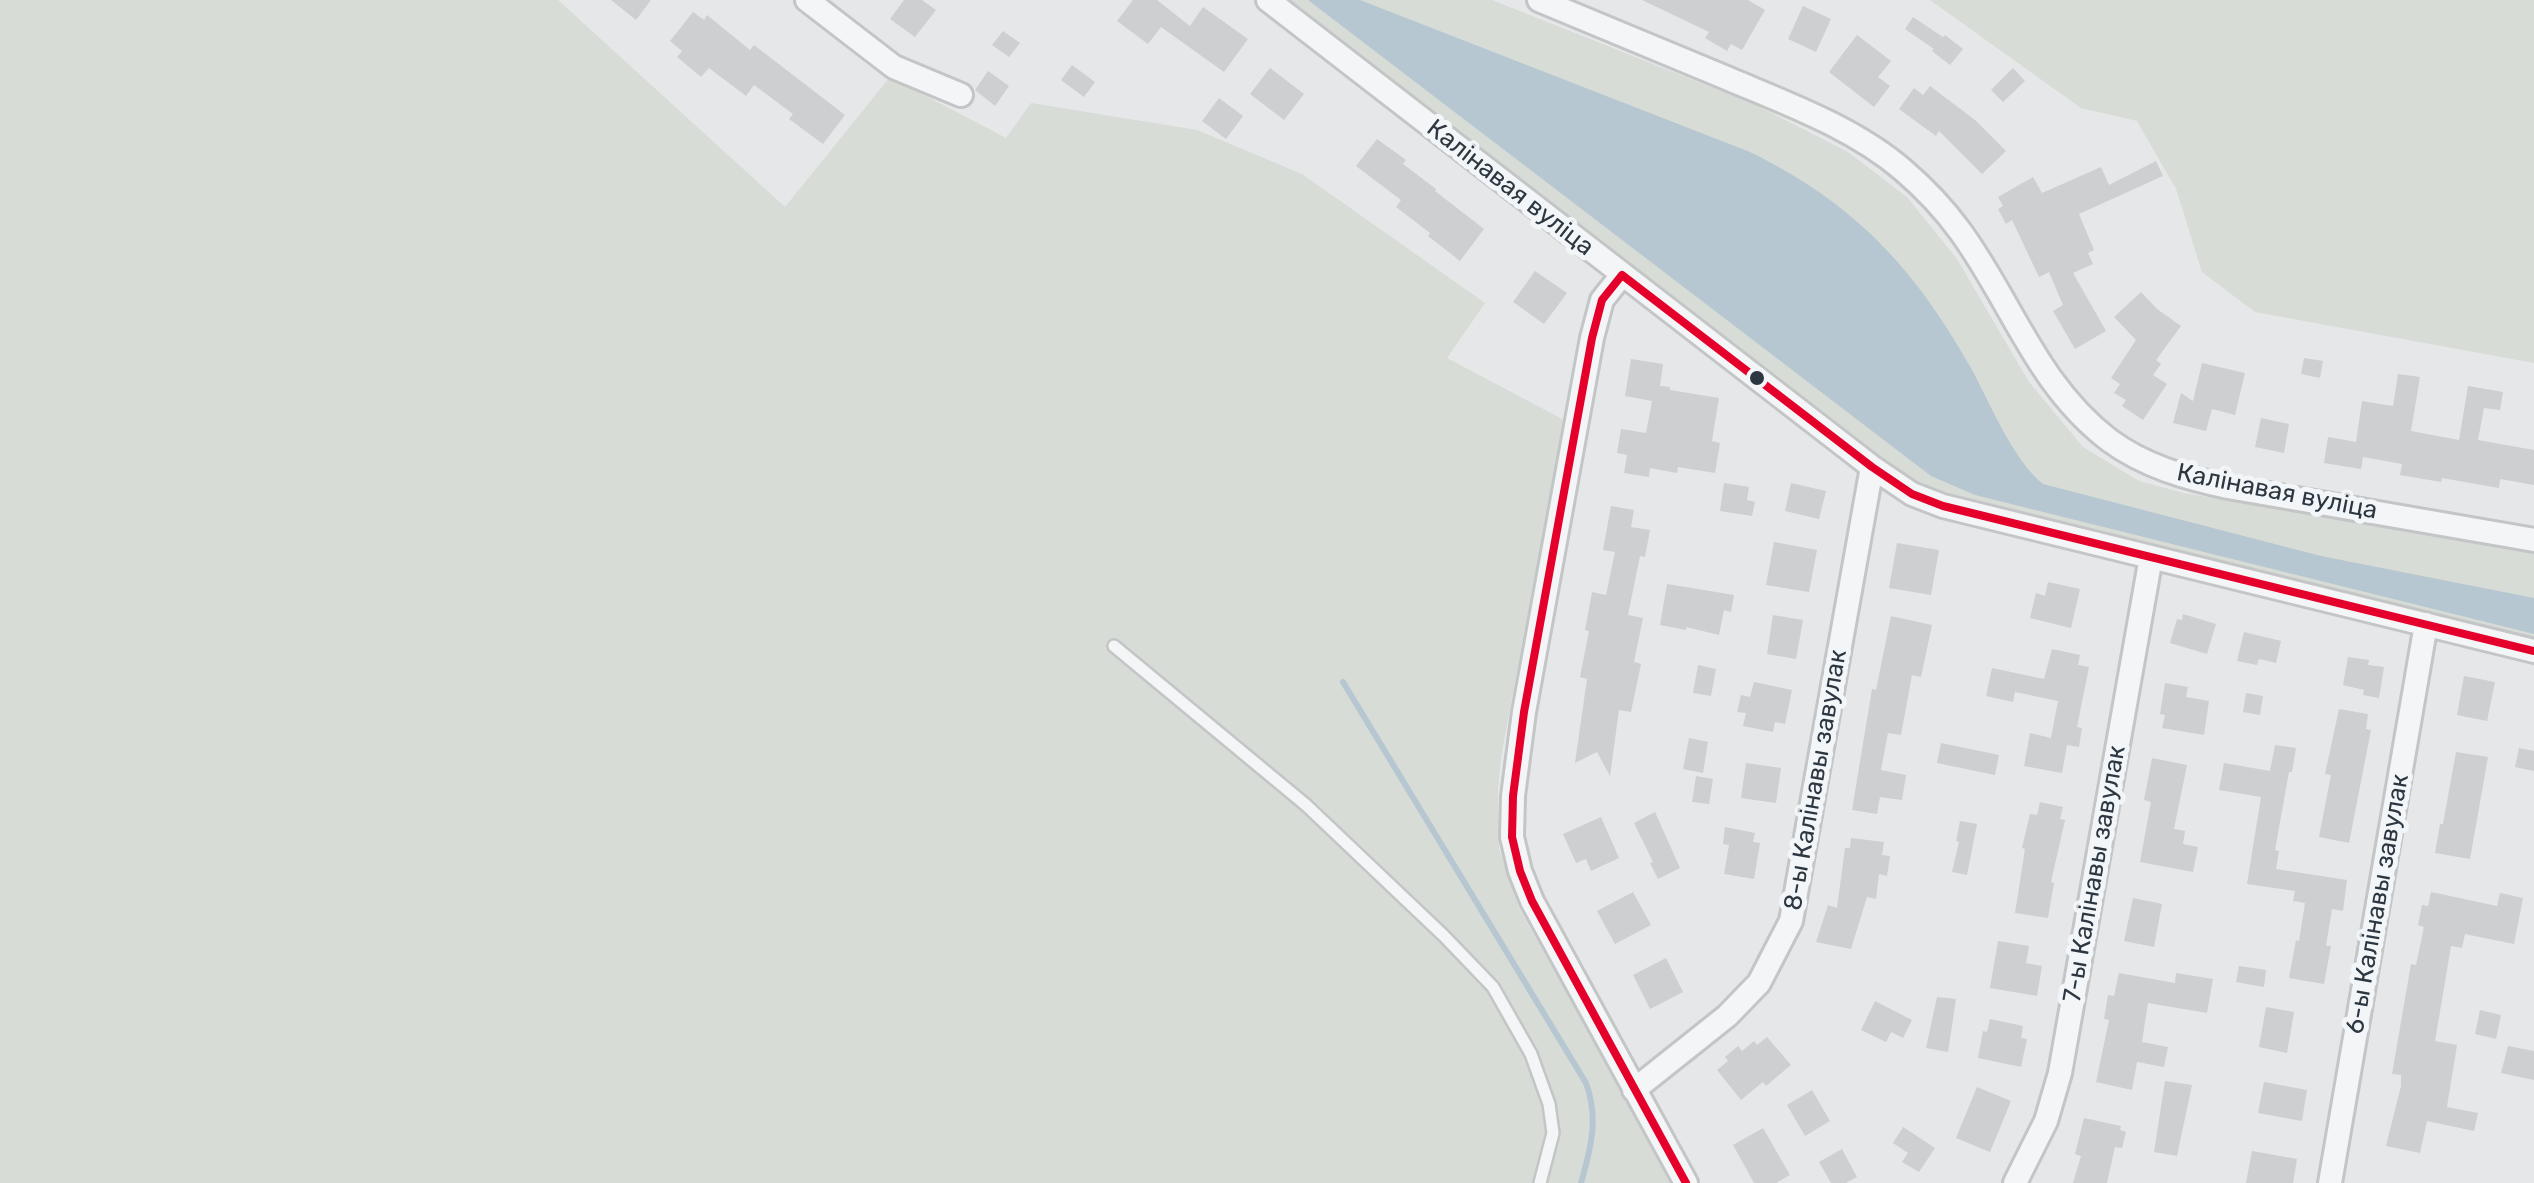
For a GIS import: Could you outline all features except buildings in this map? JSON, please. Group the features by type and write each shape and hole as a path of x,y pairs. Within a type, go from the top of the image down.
{"street":[{"path":"806,0 894,67 961,95"},
{"name":"Калінавая вуліца","path":"1268,0 1872,468 1912,494 1943,506 2150,558 2534,650"},
{"name":"Калінавая вуліца","path":"1540,0 1773,97 1828,123 1901,168 1932,197 1960,232 2035,358 2058,389 2082,417 2112,442 2148,463 2184,477 2228,487 2534,540"},
{"path":"1622,275 1602,300 1592,338 1524,712 1512,796 1512,837 1532,902 1686,1183"},
{"name":"8-ы Калінавы завулак","path":"1634,1090 1728,1016 1759,983 1791,922 1872,468"},
{"name":"7-ы Калінавы завулак","path":"2016,1183 2046,1122 2060,1072 2150,558"},
{"name":"6-ы Калінавы завулак","path":"2330,1183 2426,624"}],"lane":[{"path":"1114,646 1306,805 1492,987 1531,1054 1549,1104 1554,1133 1540,1183"}],"shaded area":[{"path":"0,0 558,0 785,207 890,77 1006,138 1031,103 1197,130 1302,174 1485,303 1447,358 1564,420 1501,757 1499,849 1519,908 1674,1183 0,1183"},
{"path":"1281,0 1492,0 1756,105 1848,152 1907,197 1957,259 2029,382 2083,447 2139,481 2184,493 2534,552 2534,641 1953,498 1917,485"},
{"path":"1308,0 1360,0 1750,152 1820,193 1878,241 1927,299 1971,368 2012,446 2043,484 2321,556 2534,598 2534,634 1975,495 1931,476"},
{"path":"1930,0 2534,0 2534,363 2255,312 2202,272 2176,189 2137,121 2081,108"}],"waterway":[{"path":"1343,682 1586,1083 1593,1121 1581,1183"}],"transit line":[{"path":"1686,1183 1532,901 1512,837 1524,712 1592,338 1602,300 1622,275 1912,494 1943,506 2534,651"}]}
